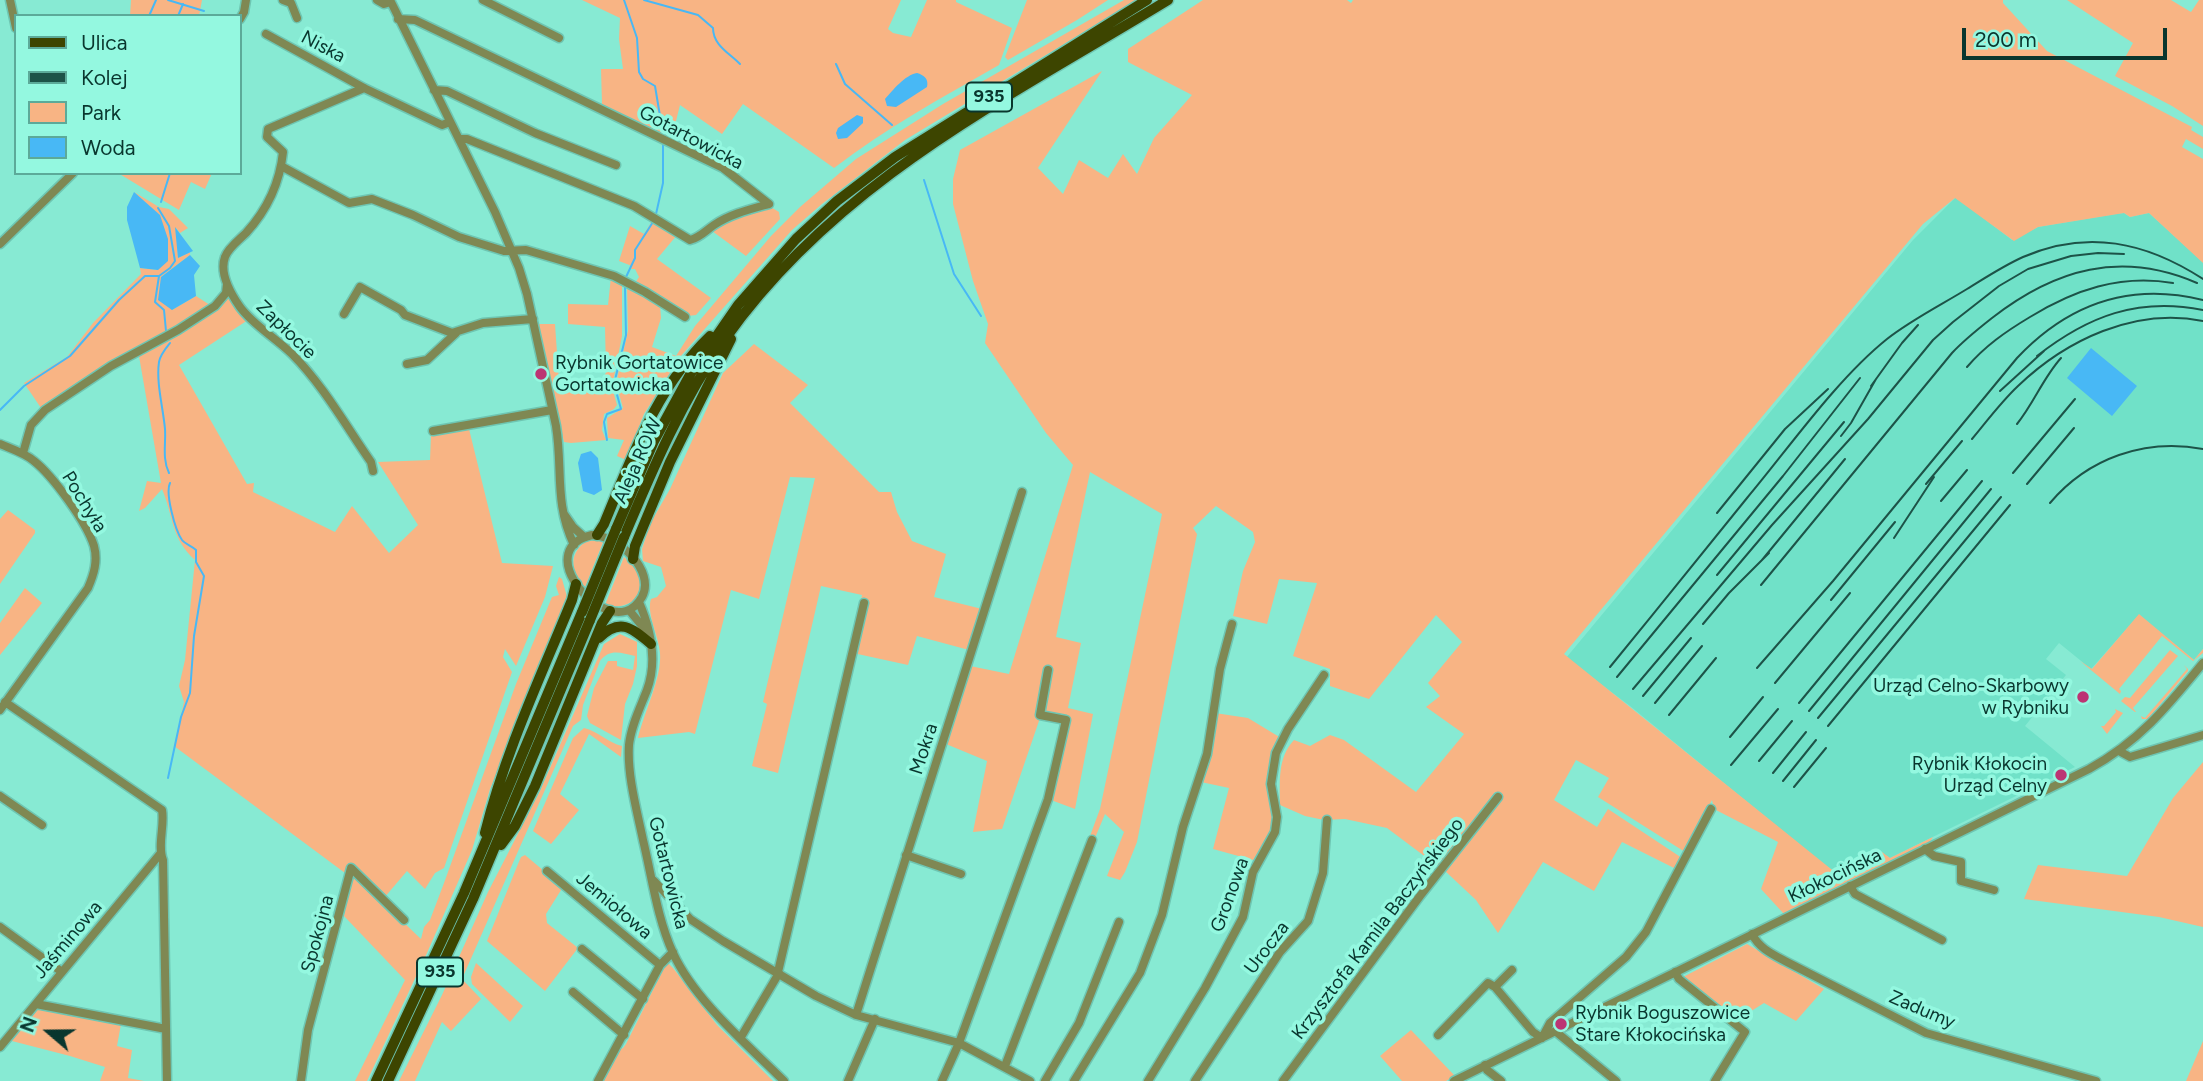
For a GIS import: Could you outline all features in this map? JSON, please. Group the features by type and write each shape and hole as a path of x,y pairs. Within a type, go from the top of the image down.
{"main road":[{"name":"Aleja ROW","path":"388,1081 489,863 660,428 691,373 726,320 796,239 837,201 895,157 1147,0"},
{"name":"Aleja ROW","path":"620,533 686,401 712,358 740,318 805,245 871,187 971,118 1167,0"},
{"path":"633,559 635,545 670,462 740,318"},
{"path":"597,535 645,428 664,393 691,354 726,320"},
{"path":"477,865 503,770 572,600 576,584"},
{"path":"489,863 515,826 528,801 604,619 610,611"},
{"name":"Aleja ROW","path":"376,1081 434,961 586,616"},
{"path":"595,642 609,629 622,626 634,629 650,639"}],"street":[{"path":"10,0 14,19"},
{"path":"284,0 292,3 297,18"},
{"path":"377,0 384,4 390,1 512,250 524,282 558,444 559,492 565,526 574,545"},
{"path":"483,0 559,38"},
{"name":"Gotartowicka","path":"398,19 415,20 723,169 769,204 739,213 715,224 698,238 690,240 634,206 467,139 459,139"},
{"name":"Niska","path":"266,34 365,88"},
{"path":"23,453 31,425 45,410 111,366 178,330 215,306 226,293 223,267 225,255 248,231 272,197 281,166 283,152 267,137 268,129 365,88 442,125 450,122"},
{"path":"434,90 447,91 535,132 616,165"},
{"path":"281,166 349,203 372,199 459,237 504,251 526,250 614,276 685,317"},
{"path":"0,244 71,175"},
{"name":"Zapłocie","path":"227,284 241,309 291,353 313,378 371,462 373,471"},
{"path":"344,314 360,287 401,310 405,315 456,333"},
{"path":"407,364 427,360 456,333 483,323 533,319"},
{"path":"433,431 552,410"},
{"name":"Pochyła","path":"0,444 34,460 55,481 84,525 94,546 96,569 88,588 3,706 158,807 163,813 160,854"},
{"name":"Mokra","path":"856,1015 1023,492"},
{"path":"563,511 573,527 584,537"},
{"path":"597,535 612,540 633,559 642,570 645,590 639,602 629,610 610,611 599,606 571,578 568,566 568,557 574,545 584,537 597,535"},
{"name":"Gotartowicka","path":"639,602 647,621 652,672 633,728 629,755 635,803 668,940 696,990 784,1081"},
{"path":"741,1037 778,972 864,603"},
{"path":"629,610 650,639"},
{"path":"1074,1081 1140,973 1162,915 1183,827 1207,754 1220,669 1232,624"},
{"name":"Kłokocińska","path":"1454,1081 1464,1079 1555,1031 2086,771 2119,751 2149,727 2203,663"},
{"path":"942,1081 959,1043 1048,799 1066,720 1040,715 1048,670"},
{"name":"Gronowa","path":"1148,1081 1205,988 1243,917 1253,872 1275,832 1277,817 1271,783 1276,753 1288,729 1324,675"},
{"path":"2119,751 2130,757 2203,735"},
{"path":"0,796 43,825"},
{"name":"Krzysztofa Kamila Baczyńskiego","path":"1283,1081 1420,896 1498,797"},
{"path":"1438,1035 1488,983 1542,1038 1550,1023 1626,957 1646,932 1711,809"},
{"name":"Urocza","path":"1195,1081 1280,952 1308,921 1323,873 1327,820"},
{"path":"1005,1066 1092,840"},
{"path":"1925,849 1934,856 1961,862 1961,881 1994,890"},
{"path":"160,854 163,860 167,1081"},
{"name":"Jaśminowa","path":"0,1047 160,854"},
{"path":"906,855 961,874"},
{"name":"Spokojna","path":"301,1081 309,1030 351,868 404,920"},
{"name":"Jemiołowa","path":"547,871 660,965"},
{"path":"652,879 690,919 816,996 856,1015 959,1043 1030,1081"},
{"path":"1850,886 1855,894 1941,940"},
{"path":"1045,1081 1079,1023 1119,922"},
{"path":"0,927 62,972"},
{"name":"Zadumy","path":"1752,934 1765,950 1926,1033 2096,1081"},
{"path":"583,949 643,999"},
{"name":"Jemiołowa","path":"598,1081 660,965 673,952"},
{"path":"1495,988 1512,970"},
{"path":"1675,972 1679,979 1745,1032 1715,1081"},
{"path":"573,992 624,1035"},
{"path":"36,1004 166,1029"},
{"path":"848,1081 875,1019"},
{"path":"1555,1031 1616,1081"},
{"path":"1485,1066 1501,1081"}],"shaded area":[{"path":"1956,197 2012,240 2038,227 2116,214 2124,213 2130,217 2149,213 2203,262 2203,649 2194,660 2139,615 2091,669 2059,643 2046,659 2066,675 2025,726 2075,767 1890,858 1881,852 1838,873 1824,865 1630,706 1566,658 1913,240"}],"green space":[{"path":"131,0 202,0 199,14 130,14"},
{"path":"582,0 901,0 888,29 893,33 911,37 927,0 956,0 1012,28 999,65 894,126 834,168 743,104 722,134 680,105 671,141 602,104 601,69 623,69 619,39 620,18"},
{"path":"1027,0 1108,0 1008,60 1005,57"},
{"path":"1124,0 1137,0 905,140 792,230 680,357 644,414 626,460 617,456 624,440 608,438 607,418 623,408 616,383 628,331 627,285 660,306 661,318 652,347 676,356 695,326 771,236 856,159 943,104"},
{"path":"1203,0 1347,0 1351,3 1353,0 2003,0 2047,51 2192,127 2191,130 2203,137 2203,149 2186,139 2182,147 2203,159 2203,263 2149,213 2130,217 2124,213 2038,227 2014,241 1955,198 1923,224 1564,654 1838,873 1882,852 1890,858 1933,837 1928,845 1784,914 1761,889 1778,842 1714,809 1712,800 1685,852 1598,797 1609,778 1576,760 1554,800 1597,827 1608,809 1682,858 1676,869 1622,842 1594,891 1543,862 1498,933 1476,900 1444,870 1503,796 1495,792 1439,867 1387,828 1345,819 1324,820 1305,816 1280,805 1282,762 1294,740 1310,746 1330,735 1344,740 1416,792 1464,734 1426,707 1440,696 1428,683 1462,642 1436,615 1369,699 1330,686 1330,669 1293,656 1317,583 1279,579 1267,624 1233,616 1243,571 1255,542 1253,532 1216,506 1193,528 1197,534 1137,842 1120,880 1107,876 1124,832 1105,814 1095,838 1090,836 1100,809 1162,514 1090,472 1056,637 1081,643 1068,708 1093,714 1075,809 1051,800 1068,718 1043,712 1052,668 1047,667 1040,718 1002,829 973,832 987,761 946,744 970,666 1009,674 1073,465 1046,433 985,343 988,324 973,281 953,204 953,179 960,150 1102,71 1038,168 1063,194 1079,160 1108,178 1123,154 1137,174 1154,138 1192,95 1128,62 1128,49"},
{"path":"2067,0 2171,0 2191,12 2199,0 2203,0 2203,126 2115,76 2133,43"},
{"path":"121,175 211,175 205,189 191,182 179,210"},
{"path":"134,192 159,207 169,209 188,228 180,233 176,228 178,258 190,252 190,255 161,277 172,310 196,296 210,305 48,407 41,408 24,383 67,357 93,323 141,274 140,268 158,270 160,216"},
{"path":"769,206 779,212 780,219 746,256 712,231 715,227"},
{"path":"652,221 677,235 657,259 711,298 696,315 688,316 628,280 635,283 639,277 635,269 631,269 632,266 619,261 630,226 644,234"},
{"path":"611,277 622,282 622,336 612,387 617,405 604,414 602,430 606,440 564,442 538,324 555,324 559,382 602,384 606,372 605,327 568,324 568,304 608,305"},
{"path":"229,296 248,320 179,365 247,484 254,483 253,492 335,532 352,506 389,553 418,525 378,462 430,460 431,434 469,429 502,563 553,566 545,597 516,666 505,649 503,657 512,672 444,868 435,873 425,889 407,871 384,898 353,866 345,873 174,746 184,702 179,686 185,660 195,560 177,535 162,489 139,511 147,481 161,483 139,356 186,329"},
{"path":"754,344 808,385 790,403 879,492 891,492 897,512 912,541 946,554 934,597 982,609 969,650 917,636 908,665 853,653 869,601 861,600 862,595 821,586 778,773 752,766 767,704 763,702 815,478 790,477 759,599 731,590 695,734 689,732 638,738 660,663 659,647 651,618 651,599 657,597 666,586 661,567 643,561 642,549 650,524 670,489 723,373"},
{"path":"8,510 35,530 35,533 0,584 0,519"},
{"path":"604,540 585,587 574,570 574,558 585,542"},
{"path":"624,557 637,569 641,578 640,593 636,599 622,606 605,605"},
{"path":"559,577 568,600 490,789 472,850 367,1081 355,1081 405,980 344,916 351,877 355,876 421,939 516,684 552,597 559,595 556,586"},
{"path":"25,588 42,603 0,655 0,623"},
{"path":"2139,614 2194,660 2203,649 2203,653 2193,661 2162,636 2119,689 2120,694 2080,661 2092,669"},
{"path":"620,634 637,642 637,666 625,704 621,740 590,723 587,716 594,688 608,661 617,661 617,666 633,670 635,656 616,652 608,654 600,661 583,705 581,720 573,726 462,979 481,999 451,1031 442,1022 415,1081 399,1081 442,995 488,892 540,791 604,644"},
{"path":"2170,650 2178,656 2133,708 2135,712 2121,701 2125,697 2130,698"},
{"path":"2184,665 2188,669 2188,671 2148,719 2142,719 2141,716 2145,718 2187,669"},
{"path":"2115,709 2123,713 2107,734 2101,726 2116,712"},
{"path":"1215,713 1248,718 1281,738 1275,753 1275,817 1272,832 1253,860 1213,849 1229,788 1201,782"},
{"path":"584,728 622,746 621,757 589,734 560,794 579,810 551,844 533,831 573,738"},
{"path":"2203,762 2203,927 2159,917 2024,899 2038,865 2127,876 2173,798"},
{"path":"525,855 563,887 546,914 547,923 578,948 545,991 487,941 521,857"},
{"path":"1747,944 1824,989 1796,1021 1764,1003 1737,1020 1683,977"},
{"path":"667,962 717,1025 773,1081 601,1081 617,1051 626,1044"},
{"path":"476,963 523,1006 510,1022 472,984 471,977"},
{"path":"36,1006 121,1024 117,1046 132,1050 128,1078 144,1081 100,1081 105,1067 8,1040"},
{"path":"1411,1030 1455,1076 1446,1081 1402,1081 1380,1056"},
{"path":"2203,1041 2203,1081 2186,1081"}],"water":[{"path":"917,73 925,78 927,87 896,107 887,106 885,99 892,91"},
{"path":"857,115 863,117 863,123 847,138 838,139 838,128"},
{"path":"134,192 160,215 168,239 168,261 158,270 140,268 127,220 127,207"},
{"path":"175,227 193,251 178,258"},
{"path":"190,255 200,266 194,275 196,296 172,310 158,300 161,277"},
{"path":"2091,348 2137,386 2112,416 2067,378"},
{"path":"591,451 598,458 602,490 594,495 583,491 578,463 581,454"}],"waterway":[{"path":"150,14 156,0"},
{"path":"168,0 204,11"},
{"path":"624,0 637,38 639,72 643,79 655,86 663,134"},
{"path":"644,0 698,15 713,28 719,44 740,64"},
{"path":"179,14 183,4"},
{"path":"836,64 845,84 892,125"},
{"path":"656,214 663,183 663,143"},
{"path":"161,202 169,175"},
{"path":"924,180 954,274 981,316"},
{"path":"158,208 169,226 175,261 159,276 155,302 164,310 166,331"},
{"path":"626,277 635,258 635,250 653,222"},
{"path":"0,410 24,386 70,356 119,300 145,276 159,276"},
{"path":"607,440 604,422 607,414 621,409 614,384 626,335 625,287"},
{"path":"169,473 165,457 165,429 158,370 163,352 170,343"},
{"path":"168,778 181,717 190,693 194,636 204,576 196,562 196,550 182,540 176,528 170,503 170,483"}],"railway":[{"path":"1610,667 1831,394 1868,356 1906,325 2023,257 2070,243 2093,242 2138,248 2182,266 2203,279"},
{"path":"1633,689 1772,525 1868,419 1933,340 1953,322 1999,286 2028,269 2071,256 2124,254"},
{"path":"1761,585 1952,353 1976,330 2016,301 2065,277 2115,267 2169,273 2197,283"},
{"path":"1967,367 1988,346 2012,328 2063,299 2098,286 2116,283 2173,283"},
{"path":"1757,668 1833,581 2017,358 2037,339 2079,311 2126,296 2176,295 2203,300"},
{"path":"2037,356 2075,330 2115,313 2157,306 2203,310"},
{"path":"1972,439 2018,386 2058,354 2080,342 2127,323 2177,318 2203,321"},
{"path":"1871,386 1918,325"},
{"path":"2000,391 2044,351"},
{"path":"2017,424 2061,358"},
{"path":"1617,677 1860,378"},
{"path":"1841,436 1876,379"},
{"path":"1717,513 1785,429 1828,389"},
{"path":"2013,473 2075,399"},
{"path":"1717,575 1844,422"},
{"path":"2027,484 2074,428"},
{"path":"1926,484 1962,441"},
{"path":"2050,503 2082,474 2119,455 2160,446 2203,449"},
{"path":"1762,560 1845,459"},
{"path":"1941,501 1967,470"},
{"path":"1894,538 1934,477"},
{"path":"1799,703 1982,481"},
{"path":"1809,711 1991,489"},
{"path":"1818,718 2001,497"},
{"path":"1828,726 2010,505"},
{"path":"1831,600 1895,522"},
{"path":"1703,624 1769,553"},
{"path":"1775,683 1850,593"},
{"path":"1643,696 1691,638"},
{"path":"1655,703 1702,646"},
{"path":"1669,715 1716,658"},
{"path":"1730,737 1763,697"},
{"path":"1731,765 1778,709"},
{"path":"1759,761 1792,721"},
{"path":"1773,773 1806,732"},
{"path":"1783,781 1816,740"},
{"path":"1794,787 1826,748"}],"place":[{"name":"Rybnik Gortatowice Gortatowicka","path":"541,374"},
{"name":"Urząd Celno-Skarbowy w Rybniku","path":"2083,697"},
{"name":"Rybnik Kłokocin Urząd Celny","path":"2061,775"},
{"name":"Rybnik Boguszowice Stare Kłokocińska","path":"1561,1024"}]}
